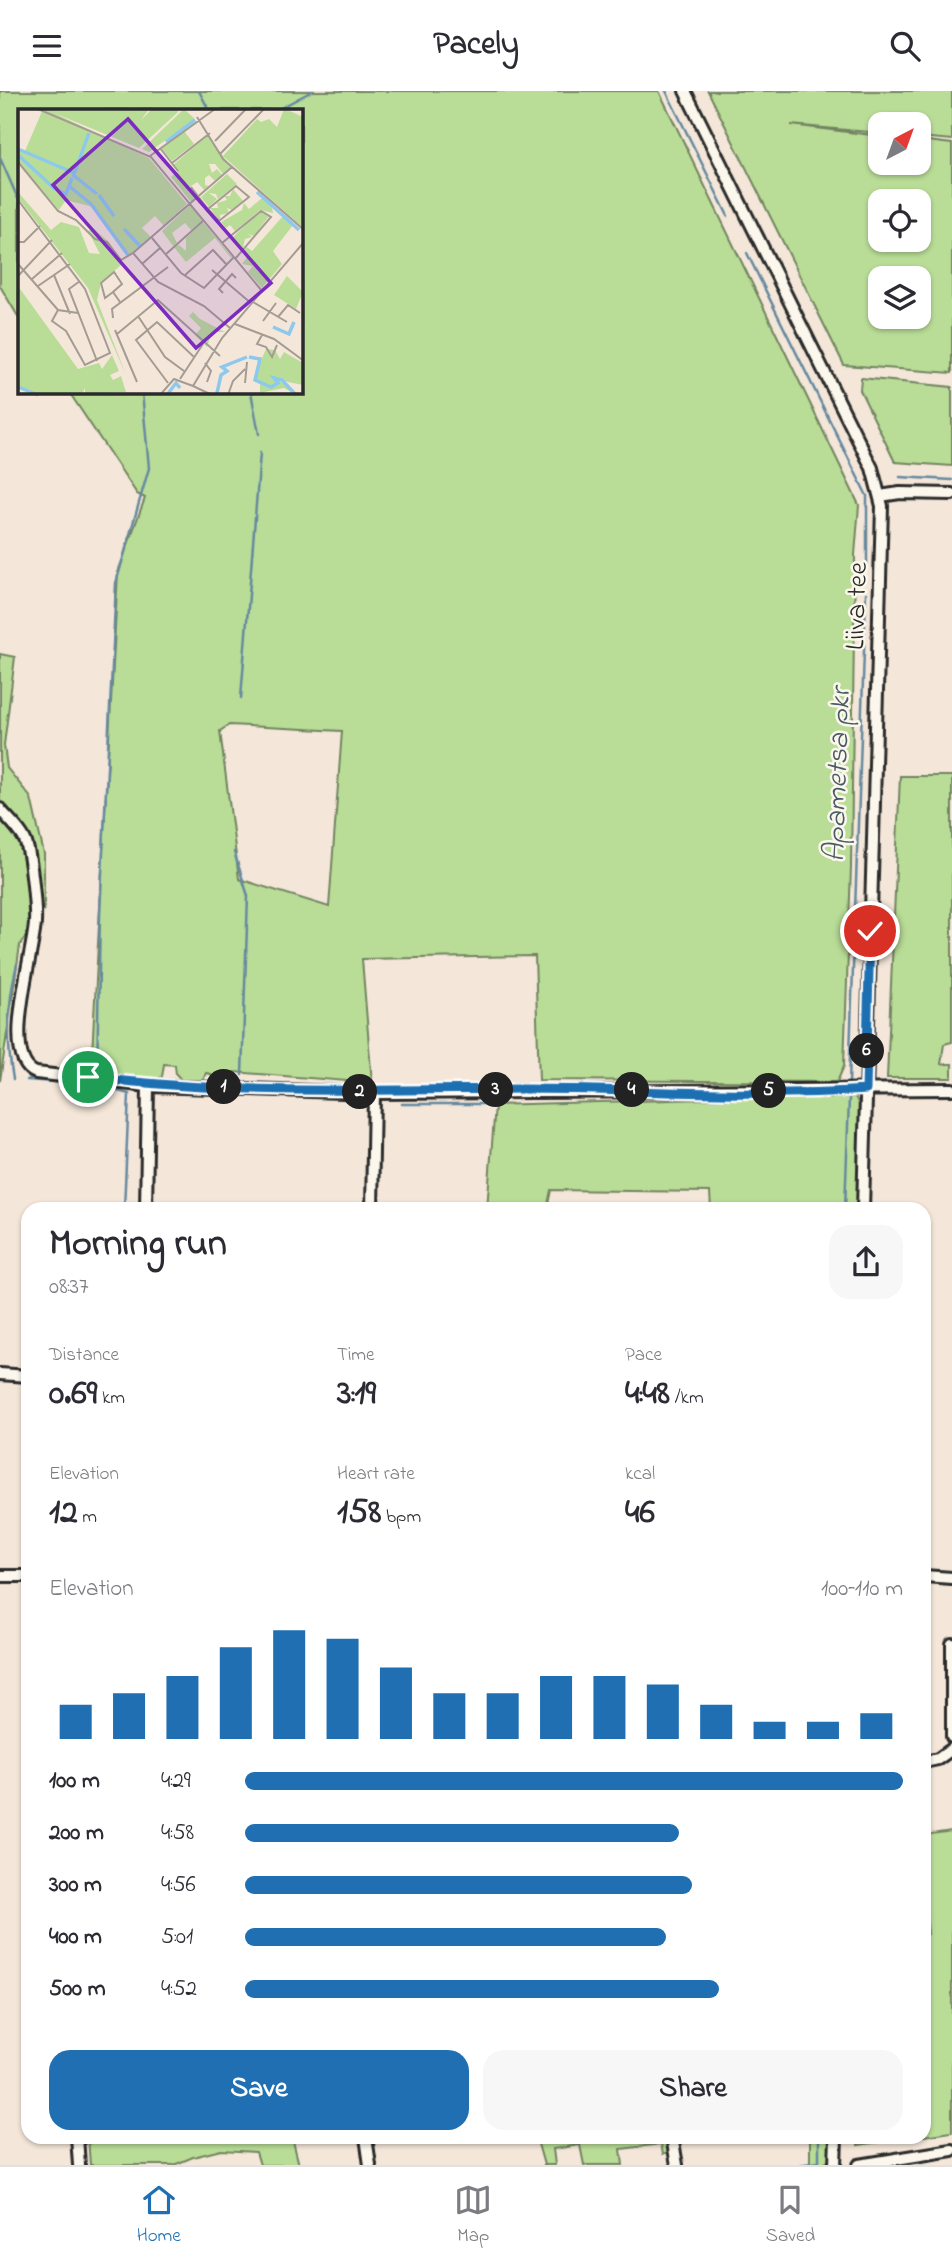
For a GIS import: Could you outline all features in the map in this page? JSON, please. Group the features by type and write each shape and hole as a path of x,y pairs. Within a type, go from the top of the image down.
{"street":[{"name":"Liiva tee","path":"685,91 872,468 880,496 884,526 863,1202"},
{"path":"880,496 901,493 952,494"},
{"path":"0,809 26,842 35,924 16,1005 16,1055 21,1065 36,1073 148,1086 374,1093 521,1089 952,1089"},
{"path":"146,1202 148,1086"},
{"path":"372,1202 374,1093"},
{"path":"0,1374 21,1376"},
{"path":"0,1576 21,1576"},
{"path":"931,1576 952,1577"},
{"path":"952,1644 952,1737"},
{"path":"931,1760 952,1749"},
{"path":"78,2144 79,2165"},
{"path":"367,2144 370,2165"},
{"path":"674,2144 677,2165"},
{"path":"835,2165 836,2144"},
{"path":"859,2165 952,2150"}],"green space":[{"path":"0,91 659,91 859,505 855,555 851,867 844,1066 837,1082 539,1080 535,956 362,959 372,1083 234,1072 232,1082 215,1083 211,1074 206,1073 202,1083 183,1082 176,1074 175,1065 164,1064 162,1077 154,1081 91,1073 118,572 145,498 137,494 70,394 303,394 303,109 18,109 18,316 0,286","holes":["229,725 342,731 329,907 239,879 220,731"]},
{"path":"708,91 952,91 952,140 931,138 931,112 868,112 868,132 791,125 868,135 868,175 931,175 931,141 952,144 952,373 844,365"},
{"path":"861,378 952,387 952,466 895,462 860,390"},
{"path":"0,654 15,657 4,745 7,768 31,798 44,854 44,909 20,945 0,1081"},
{"path":"900,776 952,776 952,1042 944,1044 941,1064 952,1064 952,1078 887,1078"},
{"path":"854,1095 860,1106 858,1202 711,1202 710,1192 551,1190 548,1202 488,1202 495,1105"},
{"path":"952,1831 952,2132 931,2135 931,1834"},
{"path":"88,2144 294,2144 299,2165 260,2165 256,2152 221,2150 174,2165 90,2165"},
{"path":"538,2144 661,2144 621,2149 623,2165 584,2165 580,2145 553,2149 555,2165 544,2165"},
{"path":"661,2144 670,2144 671,2151 663,2154"},
{"path":"810,2144 831,2144 830,2157 824,2165 810,2165"}],"waterway":[{"path":"199,91 208,109"},
{"path":"279,109 312,91"},
{"name":"Apametsa pkr","path":"666,91 728,216"},
{"path":"0,158 18,199"},
{"name":"Apametsa pkr","path":"747,253 867,496 867,565"},
{"path":"97,1073 100,914 116,583 149,468 142,394"},
{"path":"251,394 259,434"},
{"path":"241,698 260,453"},
{"path":"900,477 952,480"},
{"name":"Apametsa pkr","path":"849,1084 866,593"},
{"path":"234,852 248,896 242,1075"},
{"path":"13,1079 9,1021 17,964"},
{"path":"27,1080 96,1085 129,1094 124,1202"},
{"path":"845,1202 849,1098"},
{"path":"402,1104 489,1104"},
{"path":"798,2165 819,2162 819,2144"}],"route":[{"path":"88,1077 148,1086 374,1093 521,1089 866,1090 870,931"}]}
